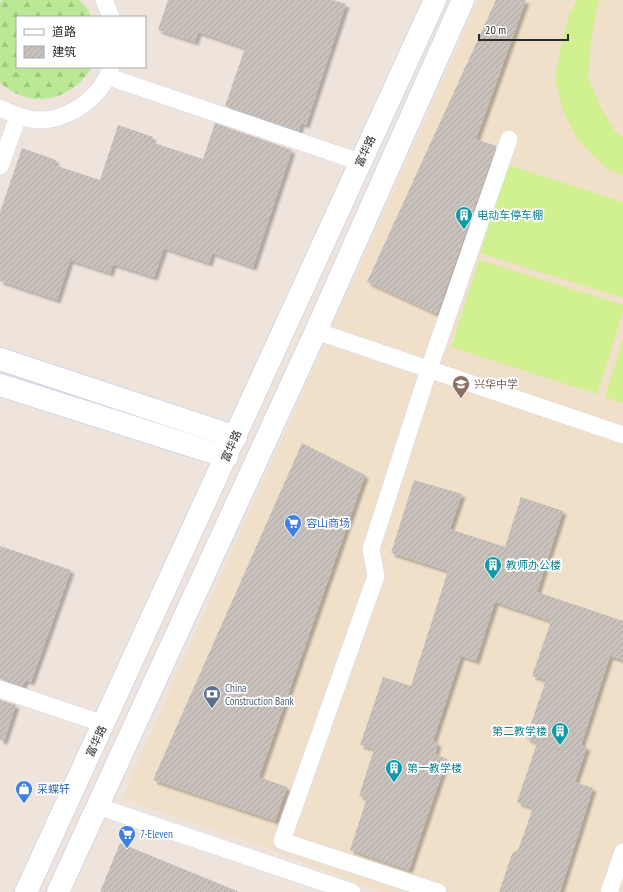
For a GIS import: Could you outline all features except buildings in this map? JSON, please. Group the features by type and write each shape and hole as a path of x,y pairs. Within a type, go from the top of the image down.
{"street":[{"name":"富华路","path":"26,892 231,447 360,162 436,0"},
{"path":"58,892 316,331 463,0"},
{"path":"0,359 231,447"},
{"path":"0,385 231,447"}],"lane":[{"path":"104,0 111,16"},
{"path":"0,108 18,117 44,120 70,113 92,98 110,72 360,162"},
{"path":"0,166 18,117"},
{"path":"438,892 282,841 376,576 371,549 428,369 509,139"},
{"path":"316,331 623,435"},
{"path":"0,689 104,724"},
{"path":"97,806 352,892"},
{"path":"609,892 623,852"}],"shaded area":[{"name":"兴华中学","path":"478,0 623,0 623,892 381,892 266,848 122,798"}],"green space":[{"path":"2,0 79,0 87,8 91,16 16,16 16,68 91,68 86,76 69,90 50,98 28,98 11,91 1,84 0,3"},
{"path":"577,0 600,0 598,3 591,39 588,77 600,106 615,132 623,136 623,175 606,168 578,140 563,111 555,77 562,40 569,16"},
{"path":"508,165 623,202 623,298 480,253"},
{"path":"479,260 623,305 623,312 597,394 451,347"},
{"path":"623,339 623,403 605,397"}],"place":[{"name":"电动车停车棚","path":"464,230"},
{"name":"兴华中学","path":"461,399"},
{"name":"容山商场","path":"293,538"},
{"name":"教师办公楼","path":"493,580"},
{"name":"China Construction Bank","path":"212,709"},
{"name":"第二教学楼","path":"560,746"},
{"name":"第一教学楼","path":"394,783"},
{"name":"采蝶轩","path":"24,804"},
{"name":"7-Eleven","path":"127,849"}]}
